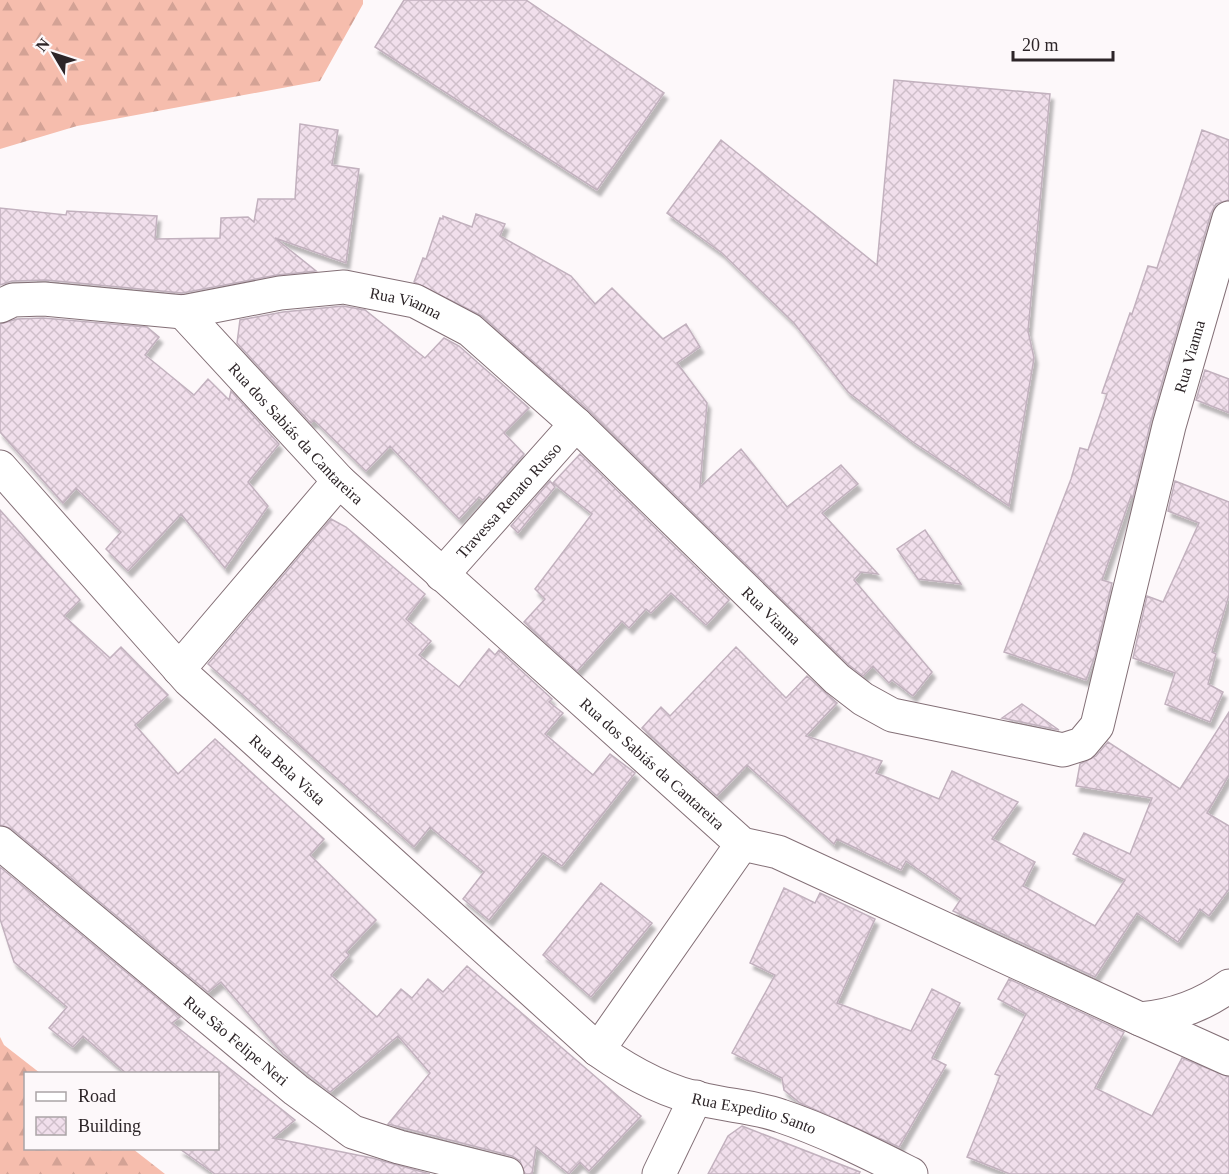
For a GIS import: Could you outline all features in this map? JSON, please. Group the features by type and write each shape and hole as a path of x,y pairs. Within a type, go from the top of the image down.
{"street":[{"name":"Rua Vianna","path":"0,306 13,300 44,299 183,312 280,293 344,287 415,301 470,330 576,424 837,678 863,699 892,714 1063,750 1082,744 1097,726 1169,426 1229,218"},
{"name":"Rua dos Sabiás da Cantareira","path":"183,312 339,481 742,844 778,852 1229,1059"},
{"name":"Travessa Renato Russo","path":"442,575 576,424"},
{"name":"Rua Bela Vista","path":"0,467 179,669 598,1050"},
{"path":"179,669 339,481"},
{"name":"Rua São Felipe Neri","path":"0,843 296,1090 353,1132 399,1147 507,1174"},
{"path":"598,1050 742,844"},
{"path":"1140,1019 1177,1013 1196,1006 1229,986"},
{"name":"Rua Expedito Santo","path":"598,1050 631,1073 696,1097 781,1116 822,1132 911,1174"},
{"path":"659,1174 696,1097"}],"green space":[{"path":"0,0 363,0 363,4 320,81 77,126 0,149"},
{"path":"0,1037 4,1045 39,1072 24,1072 24,1150 134,1150 165,1174 0,1174"}],"building":[{"path":"404,0 526,0 664,93 597,190 375,47"},
{"path":"894,80 1050,94 1028,331 1034,358 1009,506 913,442 848,392 794,323 722,253 667,213 721,140 877,265"},
{"path":"300,124 338,130 332,165 359,169 346,263 275,238 316,271 277,275 182,293 46,280 12,281 0,285 0,208 66,215 67,211 157,216 155,239 220,238 221,218 248,217 254,222 258,199 295,199"},
{"path":"1202,130 1229,140 1229,200 1216,204 1211,213 1151,421 1133,497 1131,496 1102,580 1112,583 1095,656 1086,680 1004,652 1071,479 1080,448 1088,450 1107,394 1102,393 1130,313 1132,314 1148,266 1157,268"},
{"path":"476,214 505,224 500,236 571,276 595,304 612,288 663,339 686,324 700,347 677,363 707,403 700,487 741,449 787,507 841,465 858,484 822,513 878,574 861,572 854,580 932,672 913,696 892,680 889,683 873,666 863,676 849,665 589,411 482,316 414,282 423,258 426,259 440,218 443,219 443,216 472,227"},
{"path":"343,306 365,310 425,358 444,338 459,346 529,408 504,433 524,454 483,500 479,497 459,519 390,446 366,471 314,420 311,423 237,343 240,320 283,312"},
{"path":"43,318 147,327 159,337 145,355 194,395 208,379 229,400 231,391 279,444 248,482 268,506 225,568 181,514 128,571 106,549 121,532 76,488 63,503 0,432 0,324 17,319"},
{"path":"1205,370 1229,379 1229,413 1196,400"},
{"path":"580,454 729,600 706,625 671,593 651,613 646,609 629,628 622,621 577,671 524,622 545,599 535,589 592,514 553,483"},
{"path":"550,481 555,487 518,533 511,526"},
{"path":"1175,481 1229,502 1229,595 1212,652 1216,654 1208,684 1223,692 1210,722 1165,704 1175,673 1133,658 1147,596 1163,602 1199,523 1168,511"},
{"path":"0,510 80,600 64,616 110,658 121,647 168,695 135,725 178,774 215,739 324,839 310,855 376,920 346,952 349,955 331,975 377,1017 401,989 412,998 428,979 443,992 467,966 641,1116 589,1171 580,1162 569,1174 536,1147 532,1174 525,1174 520,1161 512,1156 388,1124 430,1073 398,1036 330,1092 283,1054 221,982 208,992 12,829 0,825"},
{"path":"331,519 346,527 425,594 406,619 431,641 419,655 459,687 489,649 495,655 499,650 552,699 549,702 563,713 545,734 593,775 610,754 635,773 562,866 543,853 489,920 463,899 484,872 430,827 414,847 208,664"},
{"path":"925,530 961,584 918,579 897,549"},
{"path":"736,647 786,698 807,676 837,703 806,736 882,761 876,773 939,799 952,771 1018,802 992,839 1035,862 1023,886 1095,926 1125,880 1073,854 1084,833 1130,854 1152,798 1076,786 1080,764 1096,756 1108,742 1180,789 1229,712 1229,775 1207,813 1229,826 1229,889 1209,916 1200,909 1178,942 1137,913 1095,977 953,911 961,899 906,861 901,870 837,839 834,844 747,765 717,796 642,728 661,707 670,716"},
{"path":"1022,704 1059,730 1002,718"},
{"path":"0,867 180,1017 172,1023 295,1120 273,1138 372,1158 430,1174 215,1174 181,1150 219,1150 219,1072 125,1072 83,1036 73,1047 49,1028 67,1007 14,962 0,919"},
{"path":"601,883 652,923 591,997 543,955"},
{"path":"784,888 815,903 820,893 875,919 837,1003 911,1031 932,989 960,1003 932,1058 946,1065 899,1147 800,1103 784,1090 782,1078 732,1053 775,975 750,963"},
{"path":"1009,979 1124,1032 1095,1088 1152,1116 1182,1058 1229,1077 1229,1174 1010,1174 967,1157 1000,1076 995,1074 1026,1014 998,999"},
{"path":"742,1126 860,1172 859,1174 708,1174 728,1136"}]}
